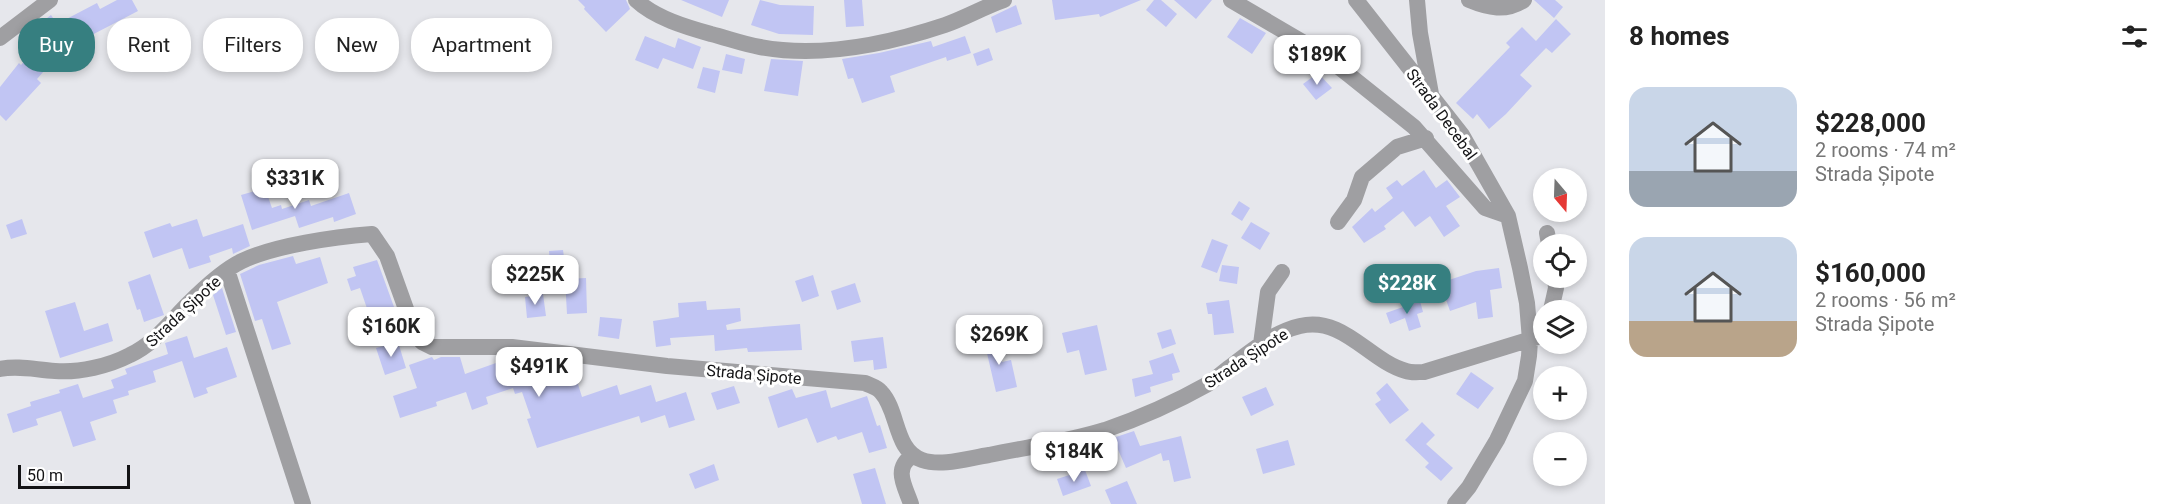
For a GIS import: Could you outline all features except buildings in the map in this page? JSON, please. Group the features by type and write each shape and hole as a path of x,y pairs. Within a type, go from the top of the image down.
{"street":[{"path":"0,38 50,0"},
{"path":"636,0 668,19 700,31 760,47 807,50 850,48 918,34 1004,0"},
{"path":"1231,0 1321,53 1426,138 1485,208 1508,216"},
{"name":"Strada Decebal","path":"1356,0 1462,135 1508,216 1533,323"},
{"path":"1417,0 1420,33 1432,98"},
{"path":"1469,0 1485,7 1497,8 1513,6 1524,0"},
{"path":"1338,222 1354,200 1362,177 1371,168 1397,147 1426,138"},
{"name":"Strada Șipote","path":"0,369 18,367 69,371 87,369 129,356 146,346 166,329 188,304 227,270 242,261 295,245 372,234 387,256 415,334 422,342 432,346 512,347 667,366 865,384 877,388 884,394 903,442 912,456 933,463 1055,442 1104,430 1160,408 1210,382 1261,344 1282,332 1302,326 1326,325 1345,333 1407,372 1424,372 1533,338"},
{"path":"227,270 303,504"},
{"path":"1261,344 1268,292 1282,272"},
{"name":"Strada Decebal","path":"1455,504 1469,487 1517,401 1525,381 1533,346"},
{"path":"911,504 901,475 901,468 904,462 912,456"}]}
